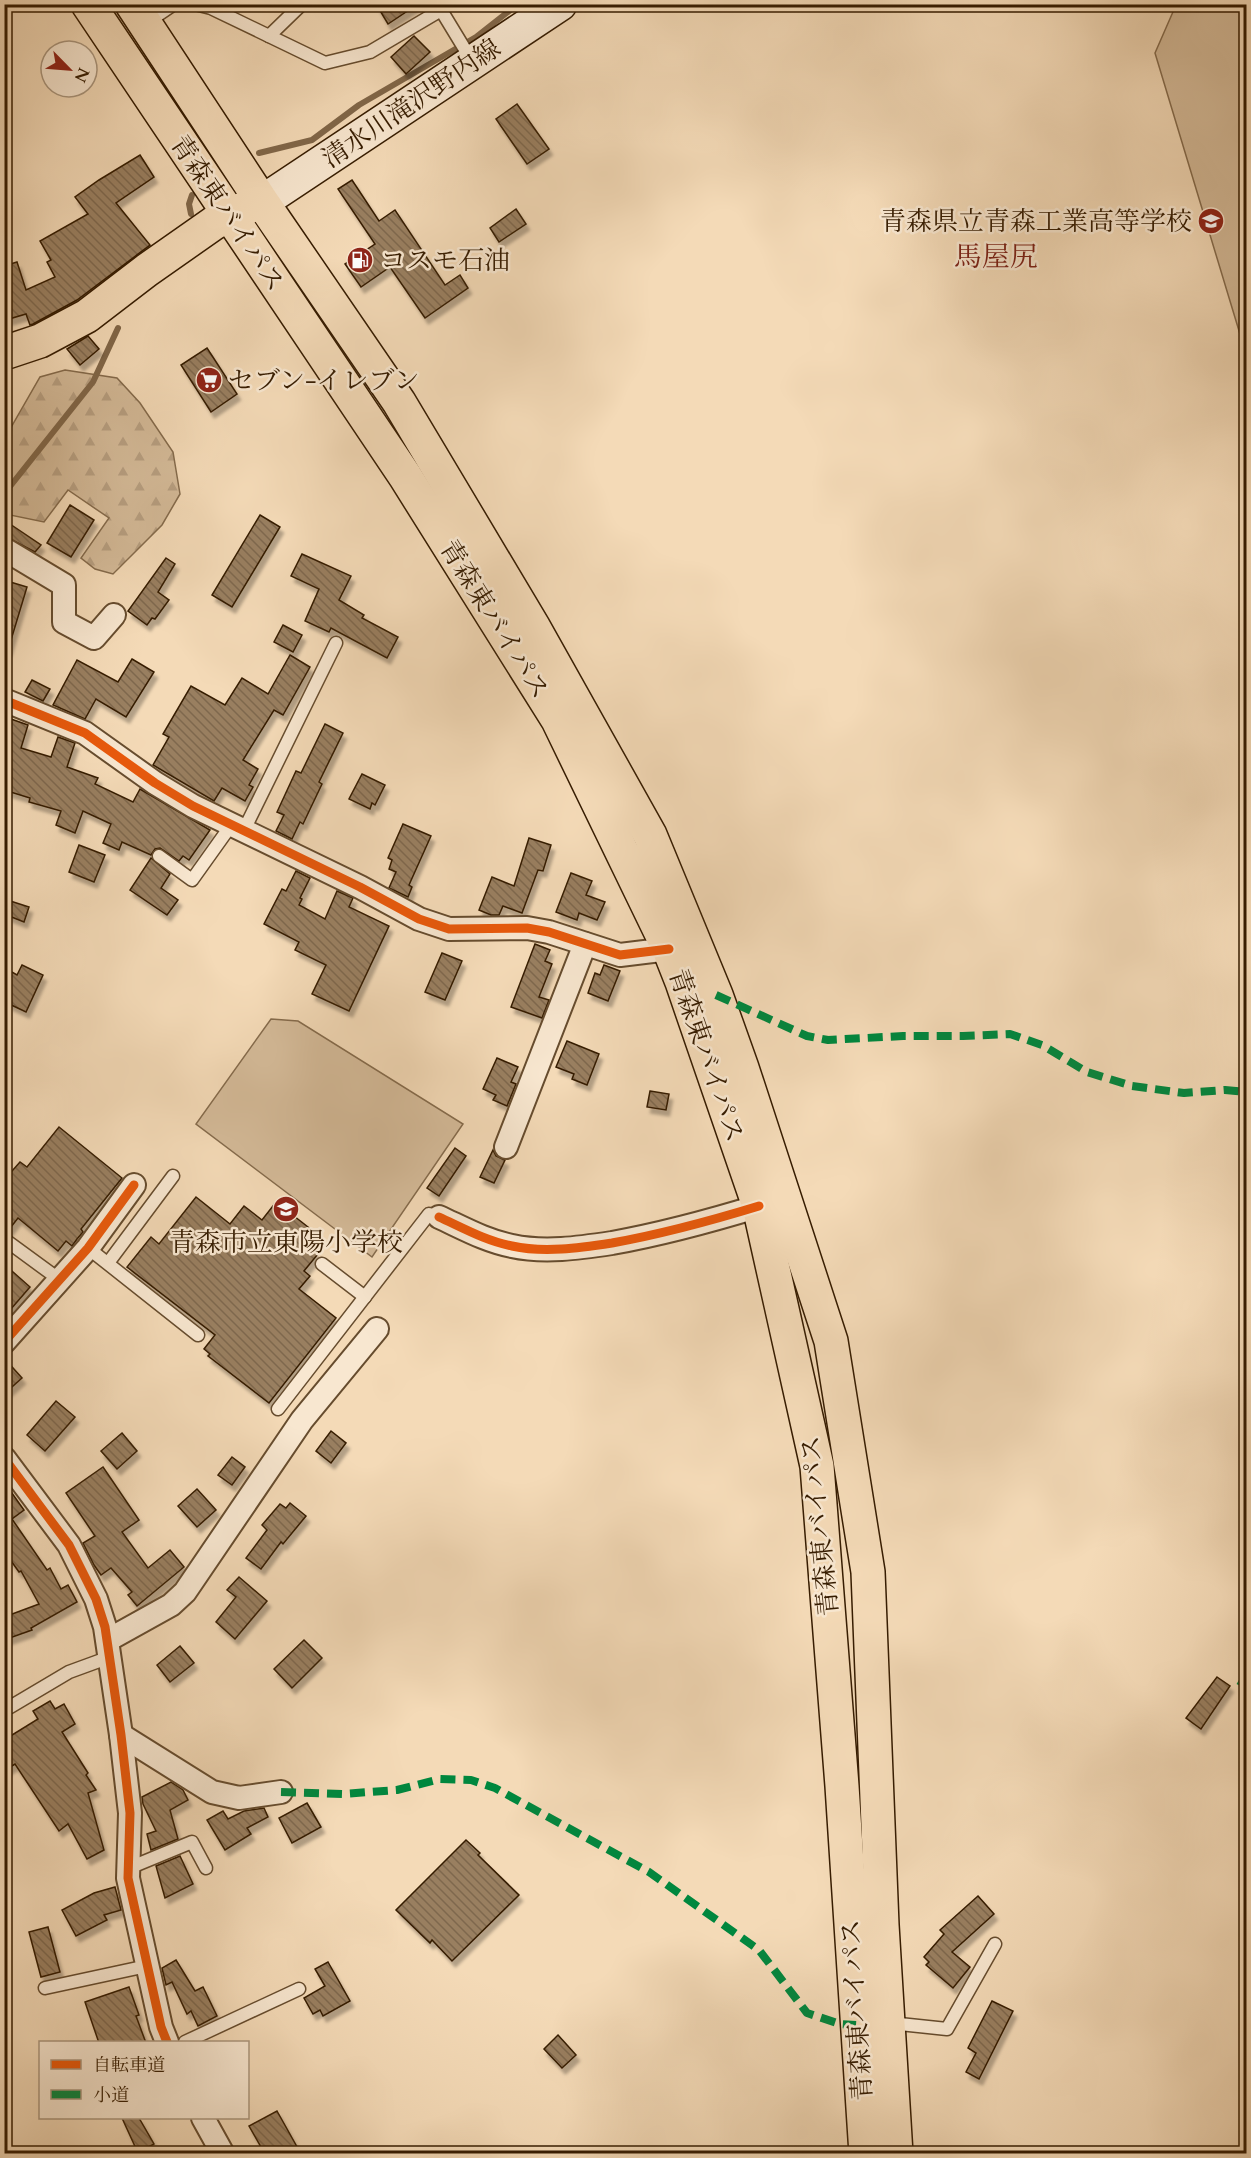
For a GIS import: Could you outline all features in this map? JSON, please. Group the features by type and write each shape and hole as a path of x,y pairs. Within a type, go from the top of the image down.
{"main road":[{"name":"青森東バイパス","path":"88,4 405,476 558,720 669,949 759,1206 817,1466 842,1786 872,2024 896,2154"},
{"name":"清水川滝沢野内線","path":"262,201 469,56 560,4"},
{"name":"青森東バイパス","path":"138,14 399,402 534,628 650,835 716,995 742,1068 831,1341 868,1572 872,2024 866,2154"},
{"path":"4,353 40,341 87,316 147,270 229,214 262,201"}],"street":[{"path":"4,549 64,585 64,621 94,638 114,615"},
{"path":"4,700 85,733 155,783 193,806 360,887 419,919 449,929 527,928 620,955 669,949"},
{"path":"506,1147 585,944"},
{"path":"4,1342 88,1248 134,1185"},
{"path":"439,1217 493,1241 520,1248 551,1250 598,1245 657,1234 759,1206"},
{"path":"109,1649 171,1605 184,1592 302,1420 377,1329"},
{"path":"4,1458 69,1545 96,1599 109,1649 130,1813 128,1878 161,2027 166,2041"},
{"path":"121,1735 212,1792 239,1798 281,1792"},
{"path":"204,2119 223,2154"}],"lane":[{"path":"138,14 174,4"},
{"path":"195,4 211,8 325,63 370,52 439,7 469,56"},
{"path":"269,36 302,4"},
{"path":"159,856 192,880 238,827 336,643"},
{"path":"108,1263 173,1176"},
{"path":"278,1409 429,1214 439,1217"},
{"path":"4,1239 60,1280"},
{"path":"88,1248 198,1335"},
{"path":"322,1264 364,1297"},
{"path":"10,1707 109,1649"},
{"path":"129,1868 192,1842 206,1868"},
{"path":"872,2024 947,2029 995,1944"},
{"path":"45,1988 147,1966"},
{"path":"189,2041 299,1989"}],"green space":[{"path":"1176,5 1246,5 1246,343 1243,344 1155,53"},
{"path":"65,370 117,378 140,403 173,452 180,494 162,525 113,574 95,569 81,558 109,518 68,490 44,522 5,514 5,438 40,377"},
{"path":"271,1019 298,1021 463,1124 372,1257 196,1124"}],"building":[{"path":"376,4 418,4 388,24"},
{"path":"414,36 430,52 406,74 391,57"},
{"path":"517,104 549,149 527,164 496,119"},
{"path":"140,155 154,177 116,203 150,245 77,300 33,324 30,325 26,314 9,319 4,306 4,266 17,262 26,290 55,277 47,262 51,260 40,241 88,214 75,197"},
{"path":"352,180 379,221 395,210 445,285 460,275 468,288 425,318 390,267 361,287 345,264 375,244 338,189"},
{"path":"516,209 526,224 499,242 490,228"},
{"path":"88,336 99,349 80,365 67,349"},
{"name":"セブン-イレブン","path":"207,348 237,394 211,412 181,365"},
{"path":"70,505 94,520 71,557 47,543"},
{"path":"260,515 280,527 232,607 212,595"},
{"path":"10,524 41,545 35,552 4,536"},
{"path":"302,554 351,576 339,600 364,615 362,618 398,637 387,658 331,628 329,632 305,621 319,589 291,576"},
{"path":"166,558 175,564 158,592 169,600 155,619 152,618 147,625 128,611"},
{"path":"7,581 27,587 8,650 4,650 4,590"},
{"path":"283,625 302,635 293,652 274,642"},
{"path":"290,655 310,667 283,715 274,710 243,760 258,769 249,785 253,787 245,801 222,788 214,801 153,765 169,737 163,734 191,686 225,705 242,678 268,694"},
{"path":"132,659 154,672 126,717 96,699 85,719 53,705 77,660 118,682"},
{"path":"32,680 50,689 43,701 25,692"},
{"path":"11,719 28,725 21,748 51,757 58,737 75,743 67,767 98,778 95,784 133,802 140,789 210,830 189,860 183,856 179,861 160,848 155,849 151,855 122,842 119,850 103,843 111,824 83,811 75,833 56,825 61,811 29,802 30,798 4,790 4,730"},
{"path":"325,724 343,733 319,782 322,784 303,824 300,822 292,839 276,831 284,815 277,812 296,771 301,773"},
{"path":"362,774 385,785 375,805 372,803 370,809 349,799"},
{"path":"403,824 431,836 409,885 412,887 408,897 389,888 396,872 389,869 392,860 388,858"},
{"path":"529,838 551,845 543,871 538,870 522,913 503,906 499,915 491,915 479,910 492,877 514,886"},
{"path":"79,845 105,855 94,882 69,872"},
{"path":"151,858 170,874 161,888 178,900 167,915 130,890"},
{"path":"296,871 310,878 299,905 325,919 337,891 353,898 349,907 389,926 349,1011 312,994 326,965 295,950 299,942 264,924 282,889 286,891"},
{"path":"571,873 592,881 586,895 605,902 597,920 579,913 577,920 556,912"},
{"path":"4,899 29,907 24,922 4,914"},
{"path":"535,944 550,950 545,961 552,964 539,997 549,1000 542,1018 511,1007"},
{"path":"442,953 462,961 445,1000 425,992"},
{"path":"22,965 43,975 26,1012 5,1002 9,991 4,987 12,972 17,975"},
{"path":"604,965 620,971 608,1001 588,993 595,973 600,975"},
{"path":"567,1041 599,1054 587,1085 572,1079 574,1074 556,1067"},
{"path":"497,1058 518,1067 511,1082 516,1084 507,1106 493,1100 496,1095 483,1089"},
{"path":"650,1091 669,1094 666,1110 647,1107"},
{"path":"59,1127 122,1178 81,1229 83,1232 72,1246 66,1241 58,1251 18,1218 7,1232 4,1231 4,1180 20,1162 27,1167"},
{"path":"455,1148 466,1156 439,1196 427,1188"},
{"path":"493,1150 496,1156 505,1160 494,1183 480,1177"},
{"path":"196,1197 230,1224 244,1206 262,1220 276,1202 317,1234 307,1246 318,1254 304,1271 310,1276 299,1289 336,1318 269,1403 208,1356 210,1354 204,1349 215,1335 127,1267 151,1237 159,1244"},
{"path":"4,1264 30,1287 4,1317"},
{"path":"4,1358 22,1378 4,1394"},
{"path":"56,1401 75,1417 45,1451 27,1435"},
{"path":"331,1431 346,1443 331,1463 316,1451"},
{"path":"122,1433 137,1451 117,1469 101,1451"},
{"path":"232,1457 245,1467 232,1485 218,1475"},
{"path":"103,1467 139,1520 122,1532 148,1568 170,1550 184,1567 137,1606 128,1595 132,1592 111,1568 101,1575 94,1565 83,1543 95,1536 66,1493"},
{"path":"4,1482 24,1510 12,1519 47,1570 50,1568 61,1589 68,1585 77,1602 31,1628 32,1630 4,1640 4,1617 39,1604 21,1571 19,1572 4,1551"},
{"path":"197,1489 216,1510 197,1527 178,1506"},
{"path":"290,1503 306,1516 283,1544 281,1542 261,1569 246,1558 267,1530 262,1525 280,1504 286,1508"},
{"path":"239,1577 267,1601 235,1639 216,1622 236,1597 227,1590"},
{"path":"304,1640 322,1658 292,1688 274,1669"},
{"path":"180,1646 194,1663 170,1682 157,1665"},
{"path":"1217,1677 1230,1686 1201,1729 1186,1718"},
{"path":"50,1701 55,1709 64,1704 75,1724 62,1732 96,1790 88,1793 104,1850 87,1859 68,1824 59,1831 15,1764 4,1771 4,1740 38,1719 33,1711"},
{"path":"171,1782 183,1790 188,1800 170,1810 178,1839 151,1850 147,1834 156,1831 142,1797"},
{"path":"307,1803 321,1827 292,1843 279,1818"},
{"path":"264,1808 268,1817 247,1828 251,1834 225,1850 207,1820 223,1811 228,1819 244,1811"},
{"path":"466,1840 519,1895 452,1961 432,1940 430,1943 396,1910"},
{"path":"180,1856 193,1884 165,1898 156,1866"},
{"path":"115,1887 121,1910 104,1915 107,1920 76,1936 62,1910 94,1893"},
{"path":"978,1896 994,1914 952,1952 970,1967 953,1988 926,1965 929,1962 924,1957 944,1934 940,1930"},
{"path":"48,1927 60,1972 41,1977 29,1932"},
{"path":"176,1960 195,1991 203,1987 217,2016 198,2026 191,2011 187,2014 172,1982 166,1985 162,1968"},
{"path":"328,1962 350,2001 323,2016 320,2010 313,2014 304,1998 325,1986 315,1969"},
{"path":"129,1987 145,2041 98,2041 85,2002"},
{"path":"992,2001 1013,2011 979,2079 966,2072 976,2053 968,2048"},
{"path":"558,2035 576,2055 562,2068 544,2049"},
{"path":"277,2111 301,2154 265,2154 249,2126"},
{"path":"122,2119 140,2119 154,2144 138,2153"}],"waterway":[{"path":"259,153 312,140 359,105 476,37 518,4"},
{"path":"191,214 189,204 192,195"},
{"path":"4,494 93,382 118,328"}],"marked path":[{"path":"716,995 807,1036 828,1040 1010,1034 1042,1045 1087,1072 1132,1086 1184,1093 1225,1090 1246,1092"},
{"path":"1240,1686 1246,1676"},
{"path":"281,1792 342,1794 397,1790 440,1779 471,1780 495,1788 649,1872 759,1950 807,2013 840,2024 856,2025"}],"cycle path":[{"path":"4,700 85,733 155,783 193,806 360,887 419,919 449,929 527,928 549,932 620,955 669,949"},
{"path":"4,1342 88,1248 134,1185"},
{"path":"439,1217 502,1244 524,1248 562,1249 612,1243 686,1227 759,1206"},
{"path":"4,1458 69,1545 96,1599 105,1627 130,1813 128,1878 161,2027 167,2041"}],"place":[{"name":"青森県立青森工業高等学校","path":"1211,221"},
{"name":"コスモ石油","path":"360,260"},
{"name":"セブン-イレブン","path":"209,380"},
{"name":"青森市立東陽小学校","path":"286,1209"}],"district":[{"name":"馬屋尻","path":"996,256"}]}
